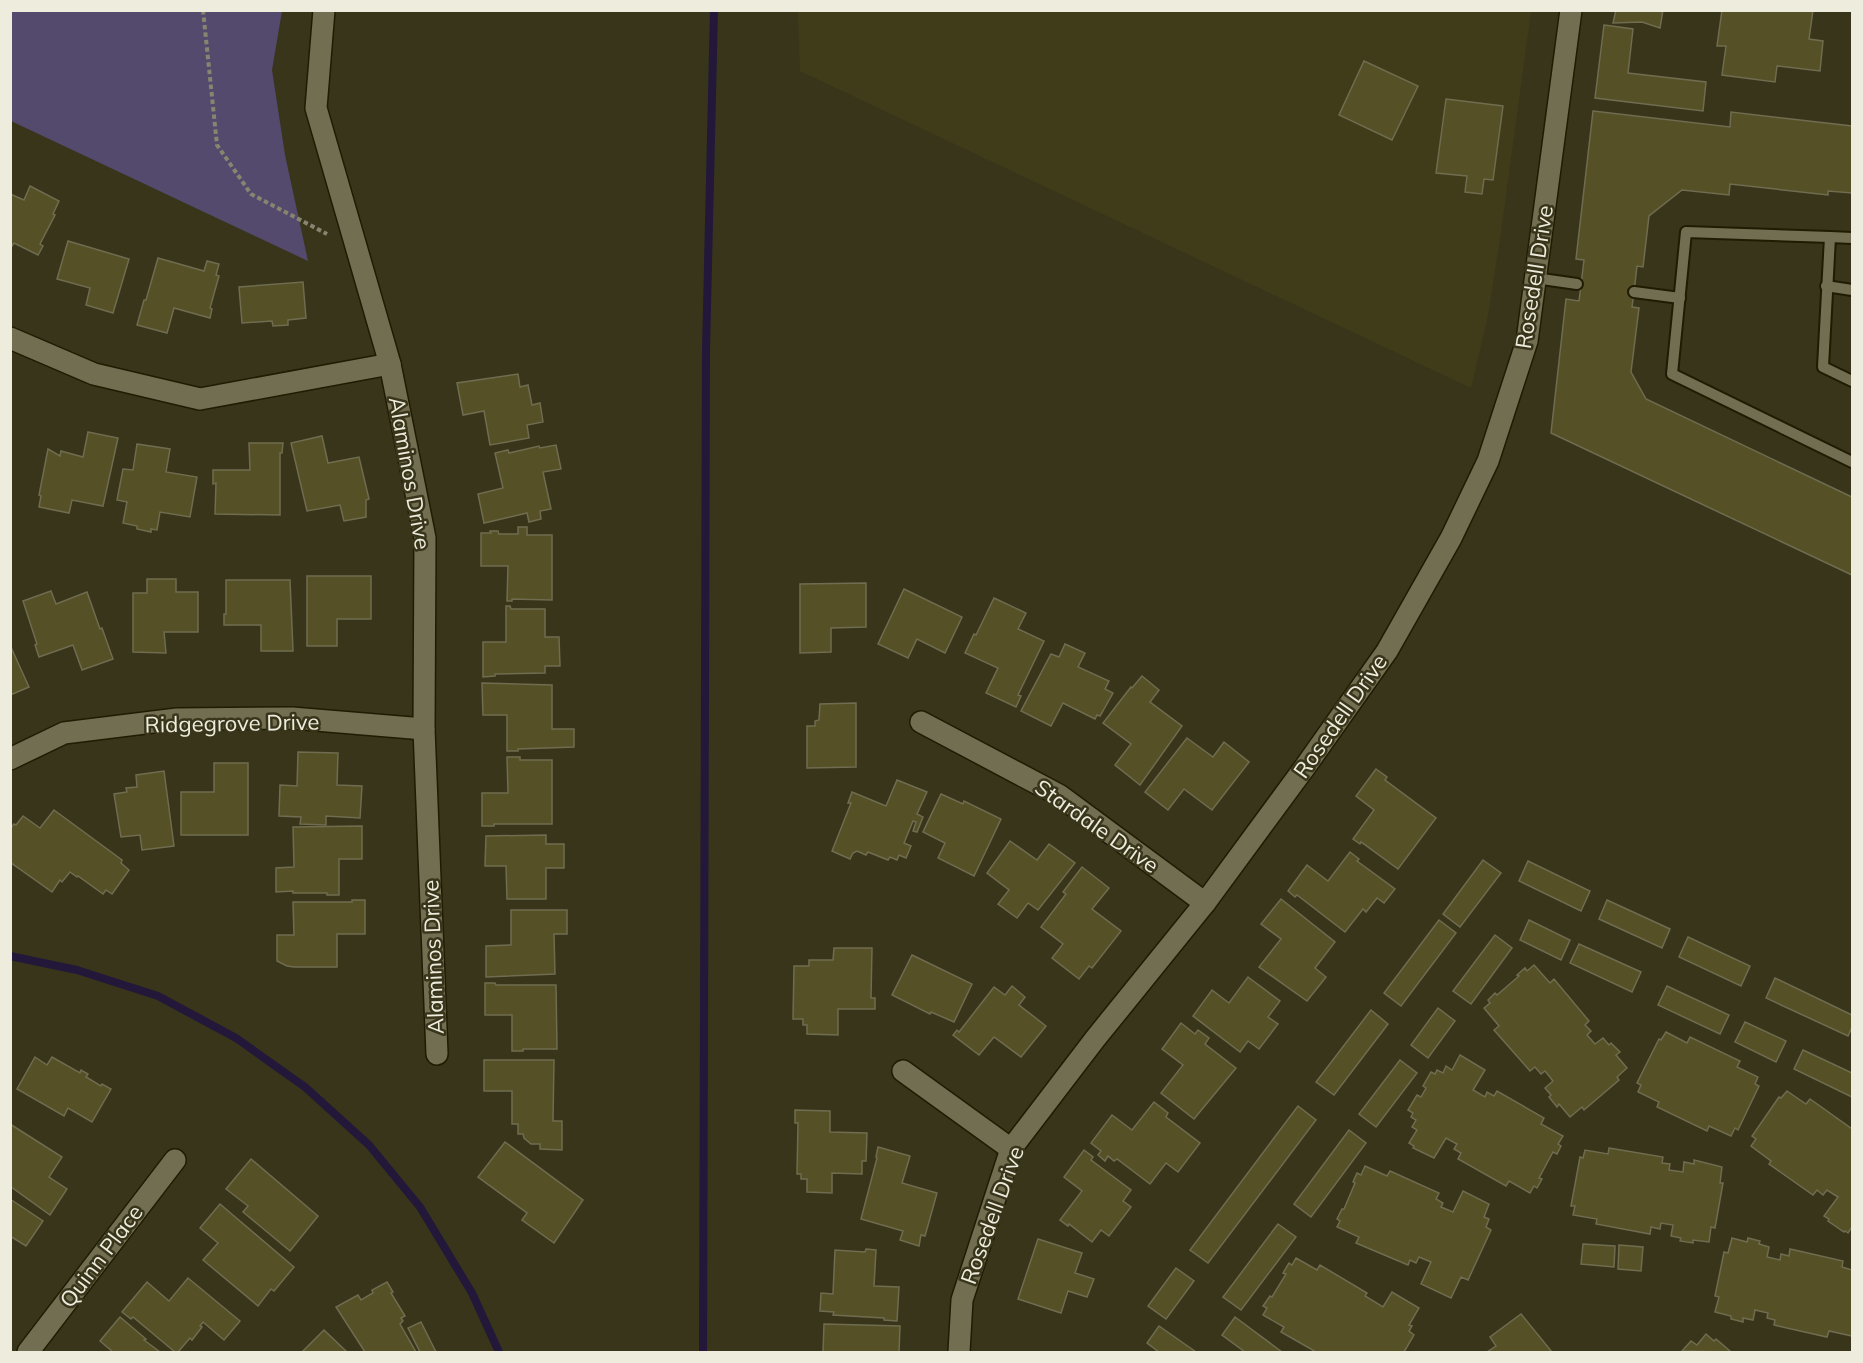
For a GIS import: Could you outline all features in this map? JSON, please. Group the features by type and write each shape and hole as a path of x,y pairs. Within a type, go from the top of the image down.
{"street":[{"name":"Alaminos Drive","path":"324,10 316,108 390,364 425,538 424,729 437,1054"},
{"name":"Rosedell Drive","path":"959,1353 962,1300 1011,1149 1095,1039 1205,903 1387,651 1451,538 1488,461 1527,341 1571,10"},
{"path":"10,338 94,374 200,399 390,364"},
{"name":"Ridgegrove Drive","path":"10,759 64,733 177,719 292,718 424,729"},
{"name":"Stardale Drive","path":"921,722 1059,795 1205,903"},
{"path":"903,1071 1011,1149"},
{"name":"Quinn Place","path":"28,1353 175,1160"},
{"path":"10,1348 17,1353"}],"lane":[{"path":"1852,238 1686,232 1672,374 1852,462"},
{"path":"1830,237 1823,367 1852,381"},
{"path":"1535,278 1577,284"},
{"path":"1826,286 1852,290"},
{"path":"1634,292 1680,298"}],"path":[{"path":"203,10 217,145 251,194 357,249"}],"shaded area":[{"path":"11,10 282,11 272,70 285,155 308,261 11,121"},
{"path":"798,11 1531,11 1488,315 1471,388 800,71"}],"building":[{"path":"1616,10 1663,10 1660,28 1642,22 1613,23"},
{"path":"1722,10 1813,10 1809,39 1823,41 1820,71 1777,66 1775,82 1722,75 1726,46 1717,46"},
{"path":"1604,25 1633,29 1628,73 1706,82 1703,111 1595,98"},
{"path":"1364,61 1418,86 1392,140 1339,115"},
{"path":"1446,99 1503,106 1493,180 1484,179 1482,194 1465,192 1467,176 1436,173"},
{"path":"1593,111 1730,127 1731,112 1852,126 1852,193 1828,191 1828,195 1730,184 1729,195 1682,190 1649,216 1643,267 1637,266 1632,307 1639,308 1631,372 1646,399 1852,497 1852,575 1551,433 1566,299 1579,301 1584,260 1576,259"},
{"path":"30,186 59,201 53,214 55,215 40,244 43,246 38,255 14,243 10,249 10,194 24,200"},
{"path":"68,241 129,259 113,313 86,305 90,288 57,279"},
{"path":"158,258 204,271 207,261 219,264 216,275 219,276 210,308 212,309 210,318 174,308 167,333 137,325"},
{"path":"303,282 306,318 288,320 288,325 273,326 272,321 242,323 239,287"},
{"path":"518,374 520,387 528,385 532,405 540,403 543,422 527,425 529,438 490,445 484,411 463,415 457,383"},
{"path":"88,432 118,438 103,506 72,500 69,513 39,507 41,496 39,495 48,449 60,456 61,451 83,457"},
{"path":"322,436 328,463 359,457 369,499 366,500 366,517 344,521 340,505 307,511 291,443"},
{"path":"249,443 283,443 282,453 280,453 280,515 215,514 216,483 213,484 213,470 250,470"},
{"path":"137,444 170,449 166,472 197,477 190,517 160,512 157,530 151,529 151,532 123,523 127,502 117,500 123,469 133,470"},
{"path":"556,445 561,469 543,472 551,509 540,511 541,519 529,522 527,513 484,523 478,494 503,488 495,453 508,450 509,453 539,446 540,448"},
{"path":"518,527 527,527 527,535 552,535 552,600 512,599 512,601 507,601 508,566 481,566 481,533 498,531 499,534 518,534"},
{"path":"307,576 371,576 371,619 337,619 337,646 307,646"},
{"path":"147,579 176,579 176,592 198,592 198,632 164,632 166,653 133,652 133,593 147,593"},
{"path":"226,580 290,580 293,651 261,651 261,625 224,625"},
{"path":"866,583 866,627 831,628 831,652 800,653 800,584"},
{"path":"904,589 962,617 945,653 917,639 908,658 878,644"},
{"path":"51,591 56,604 87,592 113,659 82,670 73,645 39,657 23,601"},
{"path":"994,598 1026,613 1018,629 1044,641 1018,695 1021,696 1016,707 986,693 998,668 965,653"},
{"path":"506,606 510,606 511,609 545,609 545,637 559,637 560,666 545,666 545,673 495,674 495,676 483,677 483,642 506,642"},
{"path":"1065,644 1085,653 1078,667 1109,681 1105,689 1113,693 1100,716 1097,715 1095,719 1063,703 1051,726 1021,711 1051,654 1059,657"},
{"path":"10,645 29,687 10,695"},
{"path":"1142,676 1159,690 1150,702 1182,726 1140,785 1115,765 1131,744 1103,723"},
{"path":"482,683 552,685 552,729 574,729 574,747 507,751 507,715 483,715"},
{"path":"856,703 856,767 807,768 807,726 815,726 815,721 819,720 820,704"},
{"path":"1187,738 1213,757 1224,742 1249,762 1212,810 1184,789 1168,810 1145,792"},
{"path":"298,752 338,753 337,785 362,786 360,818 326,816 326,825 300,824 301,817 279,816 280,785 297,786"},
{"path":"507,757 520,757 520,760 552,760 552,824 482,826 482,793 508,793"},
{"path":"214,763 248,763 248,835 181,835 181,792 214,792"},
{"path":"1376,769 1387,777 1385,780 1436,818 1398,869 1361,842 1360,844 1353,839 1374,810 1356,796"},
{"path":"164,771 174,846 142,850 140,835 121,837 114,794 127,792 126,788 137,787 136,775"},
{"path":"897,780 927,792 917,814 923,817 917,832 913,831 916,822 913,821 904,843 911,846 906,858 899,855 897,860 890,857 888,860 868,852 866,855 857,851 850,859 832,851 851,803 848,803 852,792 886,806"},
{"path":"941,794 963,804 964,801 1001,819 974,876 938,858 945,843 923,832"},
{"path":"54,810 122,860 121,863 129,870 112,894 106,890 103,894 70,872 62,882 60,880 52,892 10,862 10,829 14,824 16,825 23,816 40,828"},
{"path":"362,826 362,859 339,859 339,895 293,893 293,891 276,892 276,868 294,867 293,827"},
{"path":"546,835 546,844 564,844 564,868 546,868 546,899 507,899 506,866 485,866 486,836"},
{"path":"1010,841 1037,860 1049,844 1075,863 1038,910 1028,903 1017,918 998,904 1009,890 987,873"},
{"path":"1350,852 1359,859 1357,861 1395,889 1384,903 1377,898 1366,912 1363,909 1345,932 1297,895 1295,897 1288,891 1307,865 1328,881"},
{"path":"1483,860 1501,873 1460,927 1443,914"},
{"path":"1528,861 1590,891 1581,911 1519,881"},
{"path":"1082,867 1109,888 1092,909 1121,931 1092,968 1089,966 1079,979 1052,958 1063,944 1041,927 1066,894 1063,892"},
{"path":"1281,899 1335,942 1315,968 1326,977 1307,1001 1259,967 1281,939 1261,924"},
{"path":"352,900 365,900 365,934 337,934 337,967 294,967 277,961 277,935 294,935 293,902 352,902"},
{"path":"1607,900 1670,929 1662,948 1599,919"},
{"path":"511,910 567,910 567,934 554,934 555,974 486,977 486,946 511,945"},
{"path":"1439,920 1456,933 1401,1006 1384,993"},
{"path":"1529,920 1570,940 1561,960 1520,940"},
{"path":"1495,935 1512,948 1471,1004 1453,991"},
{"path":"1688,937 1750,966 1741,986 1679,957"},
{"path":"1579,944 1641,972 1632,992 1570,963"},
{"path":"834,948 872,948 871,998 875,998 875,1009 838,1009 838,1035 807,1034 807,1025 803,1025 803,1019 793,1019 794,966 809,966 809,960 833,960"},
{"path":"912,955 972,984 954,1022 931,1012 930,1014 892,995"},
{"path":"1534,965 1550,983 1554,979 1589,1021 1585,1025 1591,1031 1587,1035 1595,1044 1603,1038 1609,1045 1611,1043 1620,1052 1616,1055 1627,1068 1617,1077 1619,1080 1584,1110 1582,1107 1570,1117 1559,1104 1557,1107 1549,1097 1551,1095 1545,1088 1553,1081 1545,1071 1541,1074 1535,1067 1530,1071 1494,1030 1499,1026 1484,1008 1490,1003 1488,1000 1495,993 1497,995 1525,968 1527,971"},
{"path":"1248,977 1280,1001 1268,1017 1278,1024 1259,1049 1248,1041 1240,1052 1193,1016 1212,990 1229,1003"},
{"path":"1775,978 1852,1015 1852,1027 1848,1036 1766,998"},
{"path":"485,983 556,985 557,1049 512,1051 512,1015 485,1015"},
{"path":"1012,986 1025,997 1019,1005 1046,1026 1021,1057 994,1037 979,1055 953,1035 957,1030 959,1032 994,987 1005,995"},
{"path":"1667,986 1729,1015 1720,1034 1658,1005"},
{"path":"1438,1008 1455,1021 1428,1058 1411,1045"},
{"path":"1371,1010 1388,1024 1334,1095 1316,1082"},
{"path":"1745,1022 1786,1041 1776,1062 1735,1042"},
{"path":"1181,1023 1195,1034 1198,1030 1209,1038 1205,1044 1236,1068 1194,1119 1161,1093 1183,1065 1162,1049"},
{"path":"1666,1032 1687,1043 1690,1037 1740,1061 1737,1067 1758,1077 1755,1084 1759,1086 1738,1130 1735,1128 1731,1136 1709,1126 1707,1131 1657,1107 1659,1102 1638,1092 1641,1085 1637,1083 1659,1039 1661,1040"},
{"path":"1803,1050 1852,1073 1852,1097 1794,1069"},
{"path":"1460,1055 1485,1070 1473,1090 1485,1097 1487,1092 1494,1096 1497,1091 1544,1118 1541,1124 1563,1136 1558,1144 1561,1146 1557,1154 1553,1152 1539,1178 1542,1179 1537,1188 1534,1186 1530,1193 1509,1181 1506,1186 1458,1159 1461,1153 1454,1149 1457,1144 1446,1138 1434,1158 1413,1148 1414,1146 1409,1143 1417,1130 1412,1127 1416,1120 1411,1117 1413,1113 1408,1110 1417,1095 1421,1097 1426,1088 1423,1086 1431,1072 1435,1074 1437,1070 1443,1073 1446,1066 1452,1070"},
{"path":"35,1057 47,1065 52,1057 80,1073 81,1070 88,1074 86,1077 111,1089 92,1122 68,1108 64,1116 17,1089"},
{"path":"484,1060 554,1060 553,1121 562,1121 562,1150 540,1149 540,1144 531,1144 523,1134 518,1134 518,1124 512,1124 512,1091 484,1091"},
{"path":"1400,1060 1417,1073 1376,1127 1359,1114"},
{"path":"1787,1091 1806,1104 1810,1099 1852,1129 1852,1227 1848,1233 1824,1216 1838,1197 1827,1190 1823,1195 1817,1190 1813,1195 1769,1164 1771,1161 1751,1146 1756,1139 1752,1136 1779,1097 1781,1098"},
{"path":"1154,1102 1168,1113 1166,1117 1200,1143 1178,1172 1166,1163 1150,1184 1117,1159 1114,1161 1108,1156 1105,1161 1098,1155 1101,1151 1091,1143 1112,1115 1132,1130"},
{"path":"1298,1106 1316,1120 1208,1263 1190,1250"},
{"path":"795,1110 830,1111 830,1132 867,1133 866,1161 862,1161 862,1174 832,1173 832,1193 807,1192 807,1179 801,1179 801,1174 797,1174 798,1123 795,1123"},
{"path":"10,1124 62,1157 49,1177 67,1189 50,1215 10,1186"},
{"path":"1349,1130 1366,1143 1311,1217 1294,1204"},
{"path":"505,1142 583,1200 554,1243 522,1220 527,1213 478,1177"},
{"path":"878,1147 910,1156 902,1183 937,1193 925,1236 921,1235 919,1246 900,1240 903,1231 861,1219"},
{"path":"1609,1148 1663,1157 1662,1163 1670,1164 1669,1170 1683,1172 1684,1162 1694,1164 1694,1160 1722,1167 1720,1183 1723,1183 1715,1228 1711,1227 1709,1242 1680,1241 1681,1238 1671,1236 1673,1225 1661,1223 1660,1229 1651,1227 1650,1234 1596,1224 1597,1219 1573,1215 1575,1206 1571,1206 1580,1157 1583,1158 1585,1150 1608,1154"},
{"path":"1084,1150 1093,1157 1091,1160 1131,1190 1123,1201 1131,1207 1109,1236 1101,1230 1092,1242 1069,1224 1068,1226 1060,1220 1082,1191 1064,1177"},
{"path":"251,1159 318,1216 290,1251 243,1212 248,1206 226,1189"},
{"path":"1365,1166 1387,1176 1390,1171 1439,1193 1436,1199 1443,1203 1441,1207 1453,1212 1463,1191 1489,1204 1484,1217 1489,1219 1486,1227 1491,1230 1468,1280 1461,1277 1451,1298 1421,1284 1431,1262 1419,1257 1416,1263 1410,1260 1408,1265 1356,1243 1359,1237 1337,1227 1340,1221 1337,1219 1344,1209 1357,1173 1361,1175"},
{"path":"10,1199 43,1221 26,1246 10,1236"},
{"path":"220,1204 294,1267 274,1291 271,1289 258,1306 203,1260 218,1243 200,1228"},
{"path":"1278,1224 1296,1237 1241,1310 1223,1297"},
{"path":"1732,1238 1747,1242 1748,1238 1760,1241 1759,1244 1769,1247 1767,1257 1780,1260 1781,1254 1789,1256 1790,1249 1843,1261 1842,1267 1852,1270 1852,1336 1829,1331 1827,1337 1774,1325 1775,1320 1767,1318 1768,1313 1755,1310 1753,1320 1743,1318 1743,1322 1715,1312 1719,1297 1715,1296 1724,1252 1728,1253"},
{"path":"1038,1239 1082,1253 1075,1273 1094,1279 1087,1297 1068,1291 1061,1313 1018,1299"},
{"path":"1583,1244 1615,1246 1614,1267 1581,1264"},
{"path":"1619,1245 1643,1247 1641,1271 1618,1269"},
{"path":"866,1249 876,1250 874,1286 899,1287 897,1321 833,1315 834,1312 820,1311 821,1293 833,1294 835,1250 865,1252"},
{"path":"1296,1258 1317,1270 1320,1265 1367,1293 1365,1296 1383,1307 1392,1292 1419,1308 1409,1325 1412,1326 1409,1331 1414,1335 1404,1352 1316,1352 1281,1332 1284,1327 1263,1315 1267,1308 1263,1306 1270,1296 1272,1297 1286,1274 1283,1273 1289,1263 1292,1265"},
{"path":"1176,1268 1194,1281 1166,1319 1148,1306"},
{"path":"188,1278 240,1321 224,1340 203,1322 192,1340 190,1338 178,1352 175,1352 133,1317 131,1319 122,1312 147,1282 169,1301"},
{"path":"387,1282 405,1316 401,1318 403,1321 400,1324 416,1352 365,1352 336,1307 358,1295 361,1300 373,1293 372,1290"},
{"path":"1521,1314 1552,1352 1487,1352 1496,1346 1490,1337"},
{"path":"120,1317 160,1352 113,1352 100,1341"},
{"path":"1235,1317 1282,1352 1245,1352 1222,1335"},
{"path":"421,1322 436,1352 420,1352 408,1328"},
{"path":"824,1324 900,1326 899,1352 823,1352"},
{"path":"1159,1326 1196,1352 1159,1352 1147,1343"},
{"path":"324,1330 347,1352 302,1352"},
{"path":"1706,1334 1730,1351 1682,1351 1691,1341 1697,1345"}],"waterway":[{"path":"703,1352 706,350 714,10"},
{"path":"10,956 77,970 158,996 236,1038 305,1087 369,1145 420,1207 472,1293 499,1352"}]}
